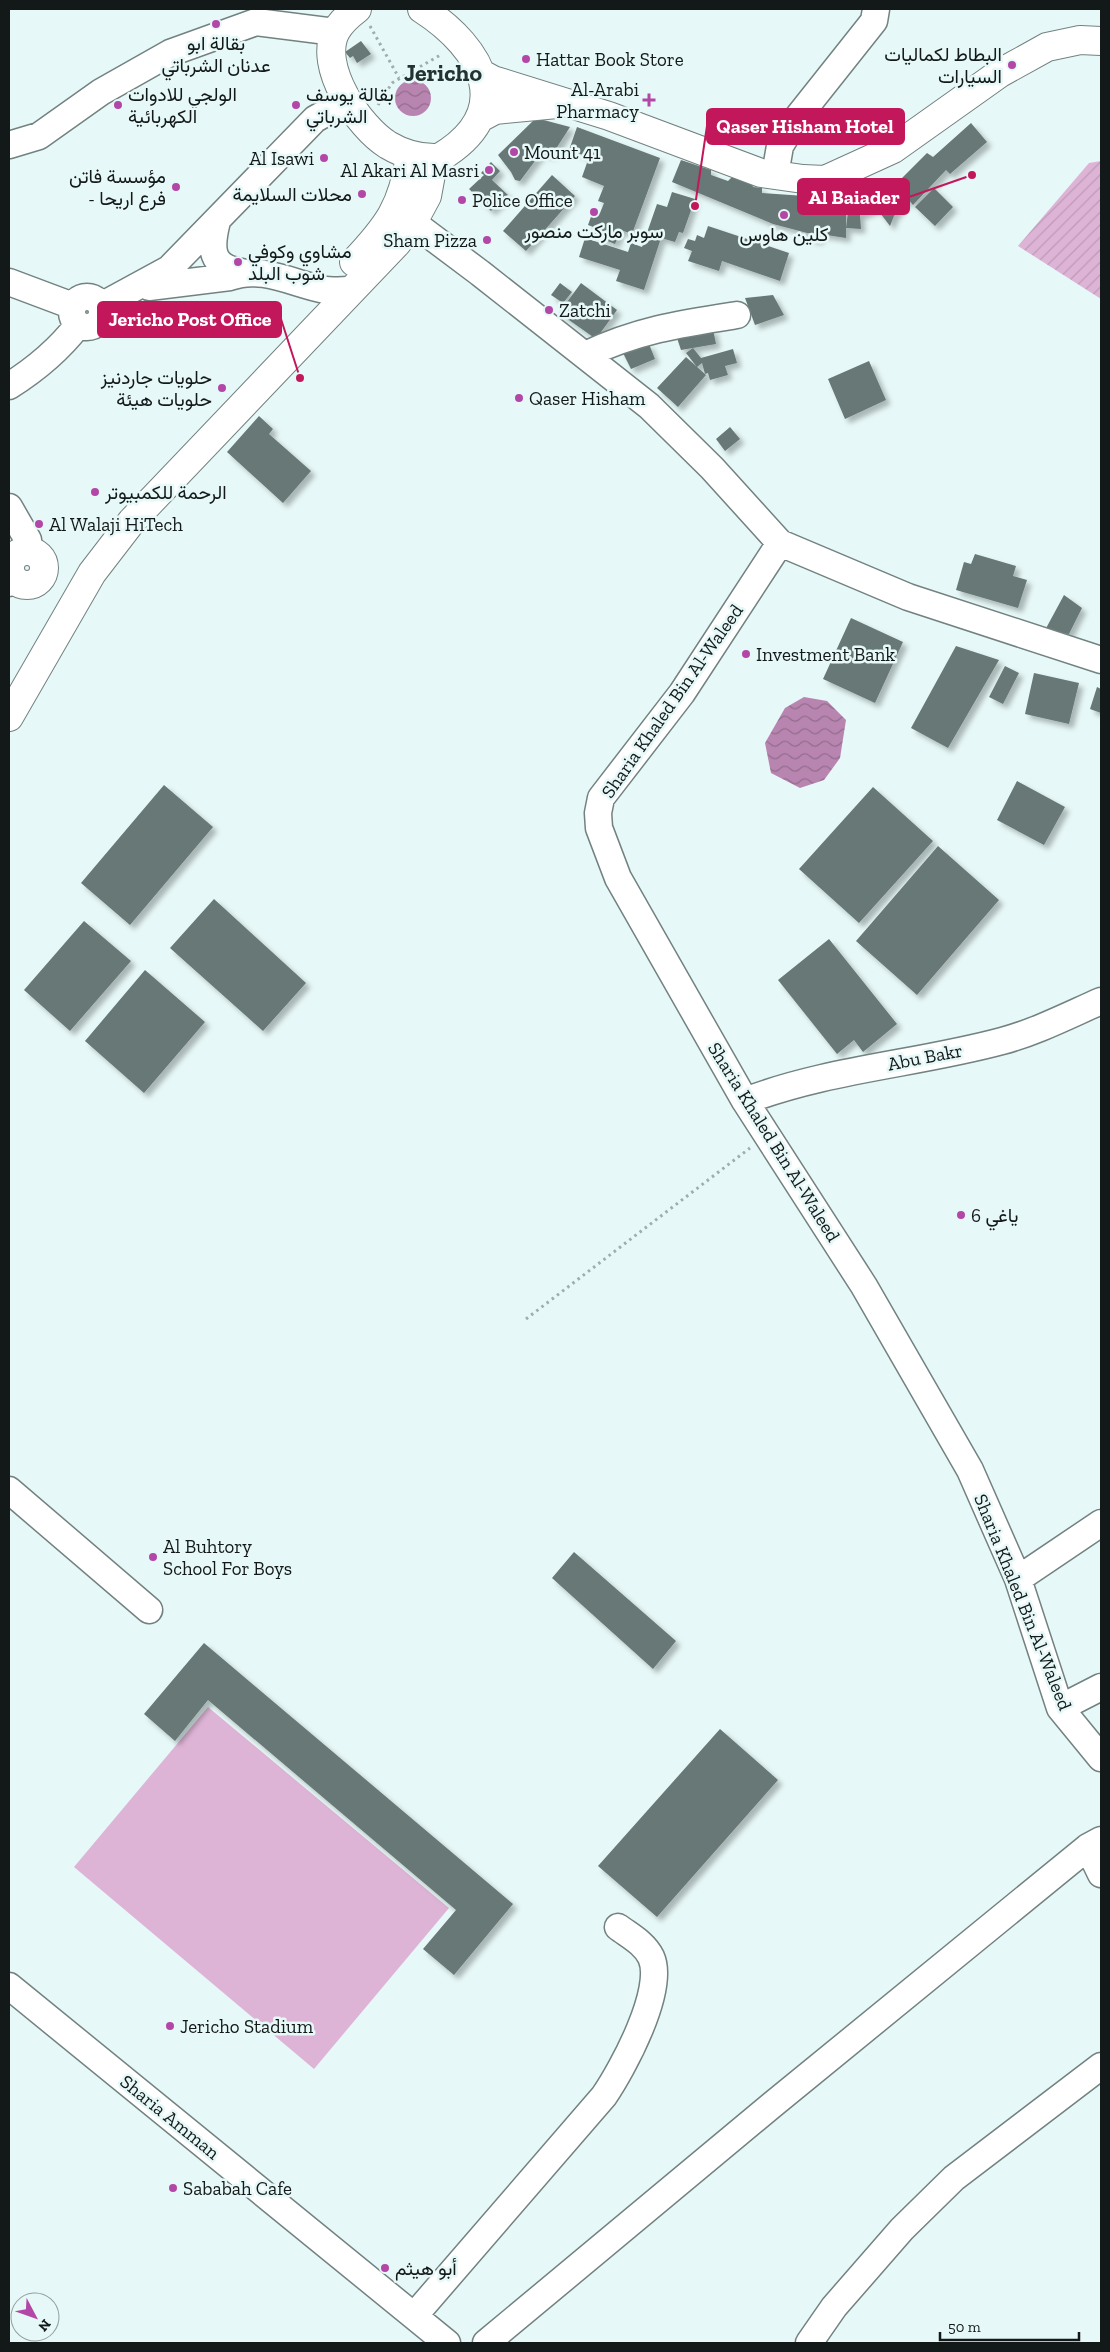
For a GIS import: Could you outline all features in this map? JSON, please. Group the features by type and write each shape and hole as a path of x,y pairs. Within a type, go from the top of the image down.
{"main road":[{"path":"361,13 346,18 335,32 332,61 338,82 347,100 366,124 387,145 422,157 439,158 468,138 480,118 486,94 480,73 462,43 438,19 422,9"},
{"path":"480,73 493,80 682,142 761,173 825,180 840,175 893,149 1000,73 1047,47 1080,40 1101,42"},
{"path":"480,118 495,110 568,104"},
{"path":"9,678 61,587 92,572 132,520 339,290 397,243 405,216 406,183 422,157"},
{"path":"13,556 23,584 31,585 38,581 61,587"},
{"path":"9,717 61,587"}],"street":[{"path":"775,175 780,146 792,125 874,21 876,9"},
{"path":"9,145 39,136 101,92 170,53 256,22 335,32"},
{"path":"9,282 75,315 87,327 96,324 101,316 101,306 169,269 315,119 347,100"},
{"path":"405,216 649,406 712,468 780,543 908,597 1101,660"},
{"path":"217,221 212,239 213,251 218,263 227,270 278,276 339,290"},
{"path":"131,290 183,281 230,277 242,272"},
{"path":"9,386 40,366 64,343 75,315"},
{"path":"585,355 618,340 658,328 737,315"},
{"name":"Sharia Khaled Bin Al-Waleed","path":"780,543 682,693 601,798 598,813 599,828 618,878 746,1101 864,1286 924,1386 970,1470 1018,1579 1060,1708 1101,1758"},
{"name":"Abu Bakr","path":"746,1101 776,1089 838,1074 1003,1041 1101,1001"},
{"path":"9,1490 149,1610"},
{"path":"1018,1579 1101,1523"},
{"path":"1060,1708 1101,1687"},
{"path":"486,2343 772,2105 1094,1844 1101,1874"},
{"path":"414,2316 604,2096 620,2073 644,2017 652,1991 654,1970 652,1958 643,1944 618,1927"},
{"name":"Sharia Amman","path":"9,1986 447,2343"},
{"path":"809,2343 834,2307 902,2229 954,2178 1101,2066"}],"path":[{"path":"361,13 399,78"},
{"path":"366,124 392,83 462,43"},
{"path":"526,1319 766,1134"}],"shaded area":[{"path":"1101,161 1101,299 1018,246 1089,163"},
{"path":"208,1707 449,1908 314,2069 74,1867"}],"water":[{"path":"413,80 426,85 431,98 426,111 413,116 400,111 395,98 400,85"},
{"path":"804,697 827,701 846,720 840,758 824,780 800,788 771,773 765,743 785,708"}],"building":[{"path":"361,41 371,54 357,63 353,56 350,58 345,52"},
{"path":"536,118 570,127 552,155 541,153 520,181 515,180 498,155"},
{"path":"971,123 987,142 950,174 946,170 913,205 908,199 894,216 890,226 877,209 860,215 861,229 846,228 849,204 896,187 894,186 927,153 933,157"},
{"path":"577,127 660,158 632,234 621,230 615,244 593,235 596,228 588,225 593,211 600,213 604,203 598,201 604,186 582,177 589,157 569,150"},
{"path":"681,160 711,170 711,175 728,181 732,177 751,180 753,187 762,188 762,193 819,197 819,203 846,200 846,238 820,234 819,240 810,239 811,234 773,224 672,182"},
{"path":"491,162 500,171 492,180 508,195 491,211 469,189 484,175 481,173"},
{"path":"552,175 575,196 526,251 503,231"},
{"path":"934,188 953,207 935,226 915,207"},
{"path":"672,192 695,199 683,233 679,232 675,242 661,238 644,290 616,281 620,270 579,257 585,238 628,252 631,243 642,247 657,204 667,207"},
{"path":"708,226 789,253 780,281 722,261 719,271 688,261 692,251 684,248 688,239 695,241 697,235 704,238"},
{"path":"560,283 572,292 563,303 551,295"},
{"path":"581,283 617,310 596,339 559,313"},
{"path":"773,295 784,315 755,325 745,298"},
{"path":"713,329 716,344 681,350 676,335"},
{"path":"649,344 655,359 631,369 621,349"},
{"path":"693,348 701,358 733,349 737,363 725,366 728,375 710,380 708,373 705,374 702,363 697,367 686,353"},
{"path":"686,357 706,375 678,407 657,388"},
{"path":"869,361 886,400 845,419 828,379"},
{"path":"259,416 273,429 269,434 311,471 283,503 227,452"},
{"path":"730,427 740,439 725,451 716,439"},
{"path":"975,554 1016,566 1013,576 1027,580 1018,608 956,590 964,562 971,564"},
{"path":"1064,595 1082,608 1069,634 1044,632"},
{"path":"851,618 903,642 875,703 823,679"},
{"path":"956,646 999,660 948,748 911,728"},
{"path":"1005,666 1019,673 1003,704 989,697"},
{"path":"1034,673 1079,683 1069,724 1025,714"},
{"path":"1097,687 1101,689 1101,713 1090,709"},
{"path":"1017,781 1065,807 1044,845 997,820"},
{"path":"164,785 213,827 130,925 81,883"},
{"path":"873,787 933,841 859,923 799,869"},
{"path":"938,846 999,900 917,995 856,941"},
{"path":"214,899 306,983 263,1031 170,948"},
{"path":"84,921 131,961 70,1031 24,990"},
{"path":"829,939 897,1024 863,1052 854,1040 837,1054 778,980"},
{"path":"145,970 205,1022 144,1093 85,1041"},
{"path":"574,1552 676,1641 653,1669 552,1578"},
{"path":"204,1643 513,1904 454,1975 423,1949 456,1910 208,1700 175,1741 144,1714"},
{"path":"720,1729 778,1780 657,1917 598,1866"}],"place":[{"name":"بقالة ابو عدنان الشرباتي","path":"216,24"},
{"name":"Hattar Book Store","path":"526,59"},
{"name":"البطاط لكماليات السيارات","path":"1012,65"},
{"name":"Al-Arabi Pharmacy","path":"649,100"},
{"name":"الولجي للادوات الكهربائية","path":"118,105"},
{"name":"بقالة يوسف الشرباتي","path":"296,105"},
{"name":"Mount 41","path":"514,152"},
{"name":"Al Isawi","path":"324,158"},
{"name":"Al Akari Al Masri","path":"489,170"},
{"name":"Al Baiader","path":"972,175"},
{"name":"مؤسسة فاتن - فرع اريحا","path":"176,187"},
{"name":"محلات السلايمة","path":"362,194"},
{"name":"Police Office","path":"462,200"},
{"name":"Qaser Hisham Hotel","path":"695,206"},
{"name":"سوبر ماركت منصور","path":"594,212"},
{"name":"كلين هاوس","path":"784,215"},
{"name":"Sham Pizza","path":"487,240"},
{"name":"مشاوي وكوفي شوب البلد","path":"238,262"},
{"name":"Zatchi","path":"549,310"},
{"name":"Jericho Post Office","path":"300,378"},
{"name":"حلويات جاردنيز حلويات هيئة","path":"222,388"},
{"name":"Qaser Hisham","path":"519,398"},
{"name":"الرحمة للكمبيوتر","path":"95,492"},
{"name":"Al Walaji HiTech","path":"39,524"},
{"name":"Investment Bank","path":"746,654"},
{"name":"ياغي 6","path":"961,1215"},
{"name":"Al Buhtory School For Boys","path":"153,1557"},
{"name":"Jericho Stadium","path":"170,2026"},
{"name":"Sababah Cafe","path":"173,2188"},
{"name":"أبو هيثم","path":"385,2268"}],"district":[{"name":"Jericho","path":"443,72"}]}
